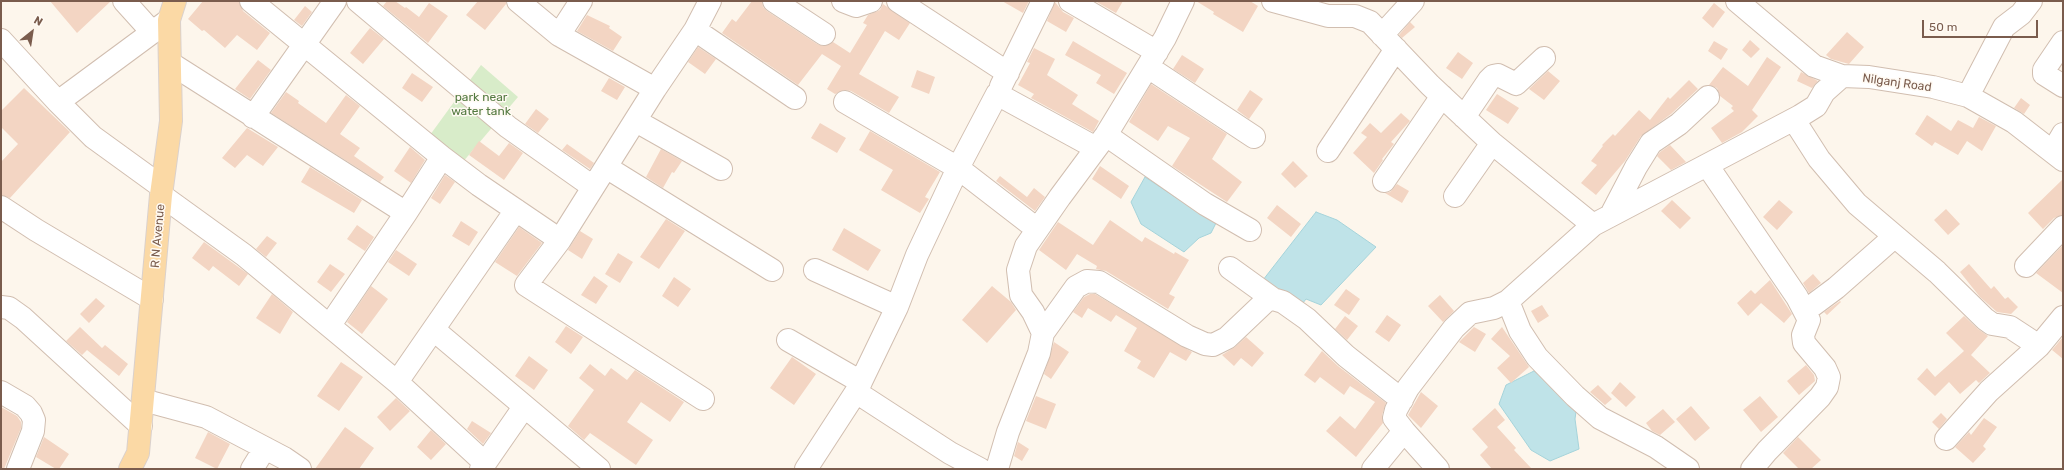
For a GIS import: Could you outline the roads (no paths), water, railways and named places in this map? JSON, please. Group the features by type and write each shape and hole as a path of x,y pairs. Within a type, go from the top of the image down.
{"main road":[{"name":"R N Avenue","path":"130,469 138,453 162,191 171,121 170,63 165,18"}],"street":[{"path":"58,102 165,18 124,1"},
{"path":"251,1 442,157 560,240"},
{"path":"254,117 304,43 335,1"},
{"path":"358,1 508,127 593,187"},
{"path":"518,1 559,35 655,89"},
{"path":"559,35 581,1"},
{"path":"703,399 593,330 526,285 560,240 655,89 695,30 710,1"},
{"path":"774,1 824,34"},
{"path":"843,1 856,6 871,1"},
{"path":"898,1 1008,73"},
{"path":"806,469 858,387 897,307 917,255 958,168 1008,73 1043,1"},
{"path":"1070,1 1153,59 1254,137"},
{"path":"1042,333 1033,312 1021,295 1018,270 1026,246 1101,142 1153,59 1182,1"},
{"path":"1274,1 1328,16 1355,16 1370,22 1442,96 1492,143 1602,220"},
{"path":"1328,151 1413,1"},
{"name":"Nilganj Road","path":"1737,1 1814,66 1842,76 1869,77 1919,85 1968,96 2060,148"},
{"path":"1968,96 2004,27 2021,14 2031,1"},
{"path":"695,30 795,98"},
{"path":"1,40 58,102 93,137 244,255 330,325 397,382 483,466 524,407"},
{"path":"2063,42 2044,70 2044,74 2063,86"},
{"path":"1464,117 1493,76 1498,75 1516,84 1544,58"},
{"path":"170,63 406,213"},
{"path":"1438,469 1394,418 1408,388 1445,339 1470,313 1494,308 1508,301 1602,220 1794,120 1816,106 1824,92 1842,76"},
{"path":"997,94 1101,142 1250,230"},
{"path":"1384,181 1442,96"},
{"path":"1602,220 1651,143 1679,124 1708,97"},
{"path":"845,102 958,168 1037,229"},
{"path":"1794,120 1819,159 1857,204 1952,285 1986,320 1992,324 2010,327 2039,346"},
{"path":"636,121 721,169"},
{"path":"1455,196 1492,143"},
{"path":"330,325 442,157"},
{"path":"1707,165 1805,311 1809,320 1803,335 1804,343 1825,368 1829,377 1827,387 1820,397 1767,451 1752,469"},
{"path":"606,167 772,270"},
{"path":"1,207 36,230 152,299"},
{"path":"397,382 516,210"},
{"path":"2026,266 2063,227"},
{"path":"1805,311 1836,288 1894,236"},
{"path":"1230,268 1273,299 1283,302 1308,319 1346,356 1402,400"},
{"path":"815,270 897,307"},
{"path":"997,469 1008,432 1039,353 1042,333 1076,287 1087,281 1099,282 1187,336 1205,344 1213,345 1227,338 1266,301 1273,299"},
{"path":"1508,301 1520,331 1537,357 1574,396 1600,418 1656,447 1688,469"},
{"path":"1,307 9,308 23,318 141,426"},
{"path":"1946,439 1989,392 2039,346 2062,321"},
{"path":"434,330 524,407 600,469"},
{"path":"788,340 858,387 950,453 980,469"},
{"path":"1,392 25,406 31,413 34,420 32,431 18,469"},
{"path":"143,400 206,417 265,448 300,469"},
{"path":"1373,469 1404,431"},
{"path":"252,469 265,448"}],"water":[{"path":"1145,177 1192,208 1217,221 1211,233 1199,238 1184,252 1141,224 1131,202"},
{"path":"1316,212 1337,220 1376,247 1321,305 1306,299 1299,308 1263,280"},
{"path":"1534,371 1577,404 1575,419 1579,449 1550,461 1531,450 1499,404 1506,385"}],"park label":[{"name":"park near water tank","path":"481,105"}]}
